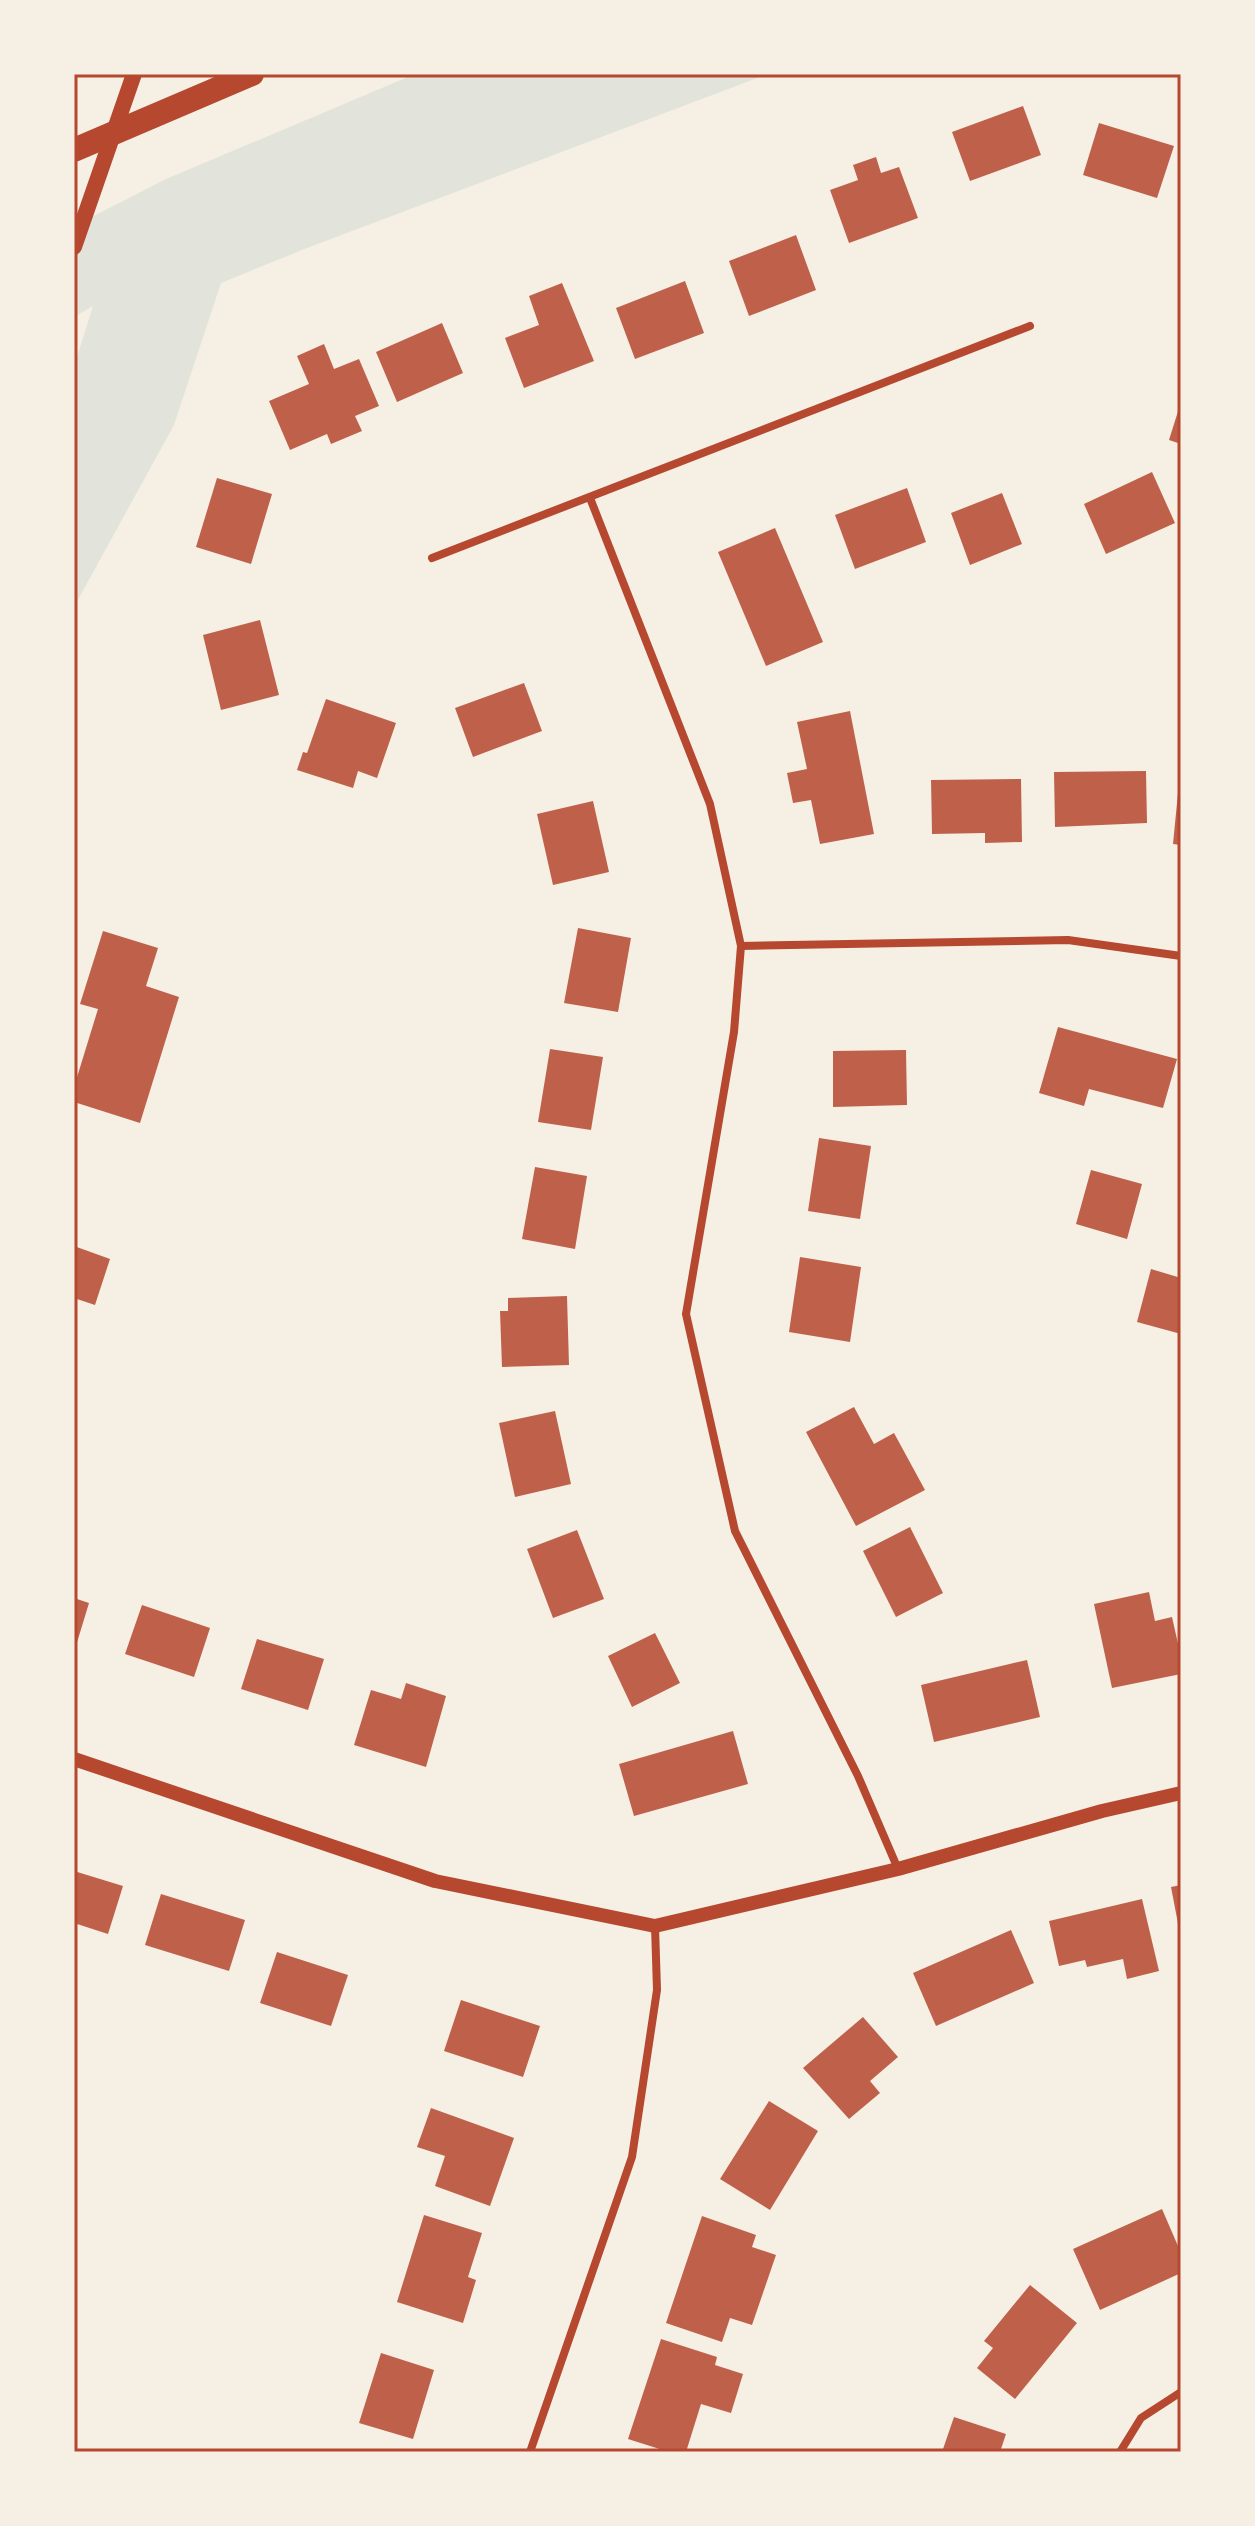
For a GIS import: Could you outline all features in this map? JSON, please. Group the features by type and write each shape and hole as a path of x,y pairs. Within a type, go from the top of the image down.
{"highway":[{"path":"74,150 252,74"}],"main road":[{"path":"74,247 134,74"}],"street":[{"path":"432,558 1030,326"},
{"path":"590,498 710,804 741,946 734,1032 686,1314 735,1531 858,1776 898,1869"},
{"path":"741,946 1068,940 1181,956"},
{"path":"74,1759 435,1881 655,1926 898,1869 1102,1811 1181,1793"},
{"path":"530,2452 632,2157 657,1990 655,1926"},
{"path":"1120,2452 1141,2418 1181,2392"}],"shaded area":[{"path":"415,74 768,74 221,283 174,425 74,607 74,367 93,306 74,317 74,226 166,179"}],"building":[{"path":"1023,106 1041,155 970,181 952,132"},
{"path":"1099,123 1174,146 1157,198 1083,175"},
{"path":"876,157 881,173 899,167 918,218 849,243 830,190 858,180 853,165"},
{"path":"796,235 816,290 749,316 729,261"},
{"path":"685,281 704,333 635,359 616,308"},
{"path":"562,283 594,361 524,388 505,338 539,325 529,296"},
{"path":"442,323 463,373 397,402 376,352"},
{"path":"324,344 334,369 359,359 379,406 355,416 362,431 331,444 327,434 290,450 269,401 309,384 297,356"},
{"path":"1181,405 1181,444 1169,440"},
{"path":"1152,472 1175,523 1106,554 1084,504"},
{"path":"217,478 272,494 251,564 196,547"},
{"path":"907,488 926,542 855,569 835,515"},
{"path":"1002,493 1022,544 970,565 951,513"},
{"path":"775,528 823,642 766,666 718,552"},
{"path":"260,620 279,695 221,710 203,635"},
{"path":"524,683 542,731 473,757 455,708"},
{"path":"326,699 396,723 377,778 358,771 353,788 297,770 303,752 307,753"},
{"path":"850,711 874,834 820,844 811,800 793,803 787,773 807,769 797,722"},
{"path":"1146,771 1147,823 1055,827 1054,772"},
{"path":"1021,779 1022,842 985,843 985,833 932,834 931,780"},
{"path":"1178,793 1181,793 1181,845 1173,844"},
{"path":"593,801 609,872 553,885 537,814"},
{"path":"578,928 631,938 618,1012 564,1003"},
{"path":"103,931 158,948 146,986 179,997 140,1123 74,1102 74,1087 98,1009 80,1004"},
{"path":"1058,1027 1177,1059 1163,1108 1089,1089 1084,1106 1039,1093"},
{"path":"550,1049 603,1057 591,1130 538,1122"},
{"path":"906,1050 907,1105 833,1107 833,1051"},
{"path":"819,1138 871,1146 860,1219 808,1211"},
{"path":"535,1167 587,1176 575,1249 522,1239"},
{"path":"1091,1170 1142,1184 1127,1239 1076,1224"},
{"path":"74,1246 110,1259 95,1305 74,1298"},
{"path":"800,1257 861,1267 850,1342 789,1332"},
{"path":"1151,1269 1181,1278 1181,1334 1137,1322"},
{"path":"567,1296 569,1365 502,1367 500,1311 508,1311 508,1298"},
{"path":"854,1407 874,1444 894,1433 925,1490 856,1526 806,1432"},
{"path":"555,1411 571,1484 515,1497 499,1423"},
{"path":"910,1527 943,1593 896,1617 863,1551"},
{"path":"577,1530 604,1599 553,1618 527,1549"},
{"path":"1149,1592 1155,1621 1172,1617 1181,1657 1181,1674 1112,1688 1094,1604"},
{"path":"74,1598 89,1603 75,1649 74,1649"},
{"path":"142,1605 210,1628 194,1677 125,1654"},
{"path":"655,1633 680,1683 632,1707 608,1656"},
{"path":"257,1639 324,1659 308,1710 241,1689"},
{"path":"1027,1660 1040,1717 934,1742 921,1685"},
{"path":"406,1683 446,1696 426,1767 354,1745 371,1690 401,1699"},
{"path":"733,1731 748,1784 634,1816 619,1764"},
{"path":"74,1871 123,1886 108,1934 74,1923"},
{"path":"1181,1885 1181,1934 1180,1934 1171,1887"},
{"path":"161,1894 245,1920 229,1971 145,1945"},
{"path":"1142,1899 1159,1971 1127,1979 1123,1959 1087,1967 1085,1960 1059,1966 1049,1921"},
{"path":"1011,1930 1034,1983 936,2026 913,1973"},
{"path":"277,1952 348,1975 331,2026 260,2003"},
{"path":"461,2000 540,2026 523,2077 444,2051"},
{"path":"863,2017 898,2057 870,2081 880,2093 849,2119 803,2068"},
{"path":"769,2101 818,2131 770,2210 720,2179"},
{"path":"431,2108 514,2138 490,2206 435,2186 445,2156 417,2147"},
{"path":"1162,2209 1181,2253 1181,2273 1100,2310 1073,2249"},
{"path":"424,2215 482,2233 468,2277 476,2280 463,2323 397,2302"},
{"path":"702,2216 756,2235 752,2247 776,2255 752,2325 730,2318 722,2342 666,2323"},
{"path":"1030,2285 1077,2323 1015,2399 977,2368 993,2348 984,2341"},
{"path":"661,2339 717,2357 715,2365 743,2374 731,2413 701,2404 686,2452 669,2452 628,2439"},
{"path":"381,2353 434,2370 413,2439 359,2423"},
{"path":"954,2417 1006,2434 1000,2452 942,2452"}]}
